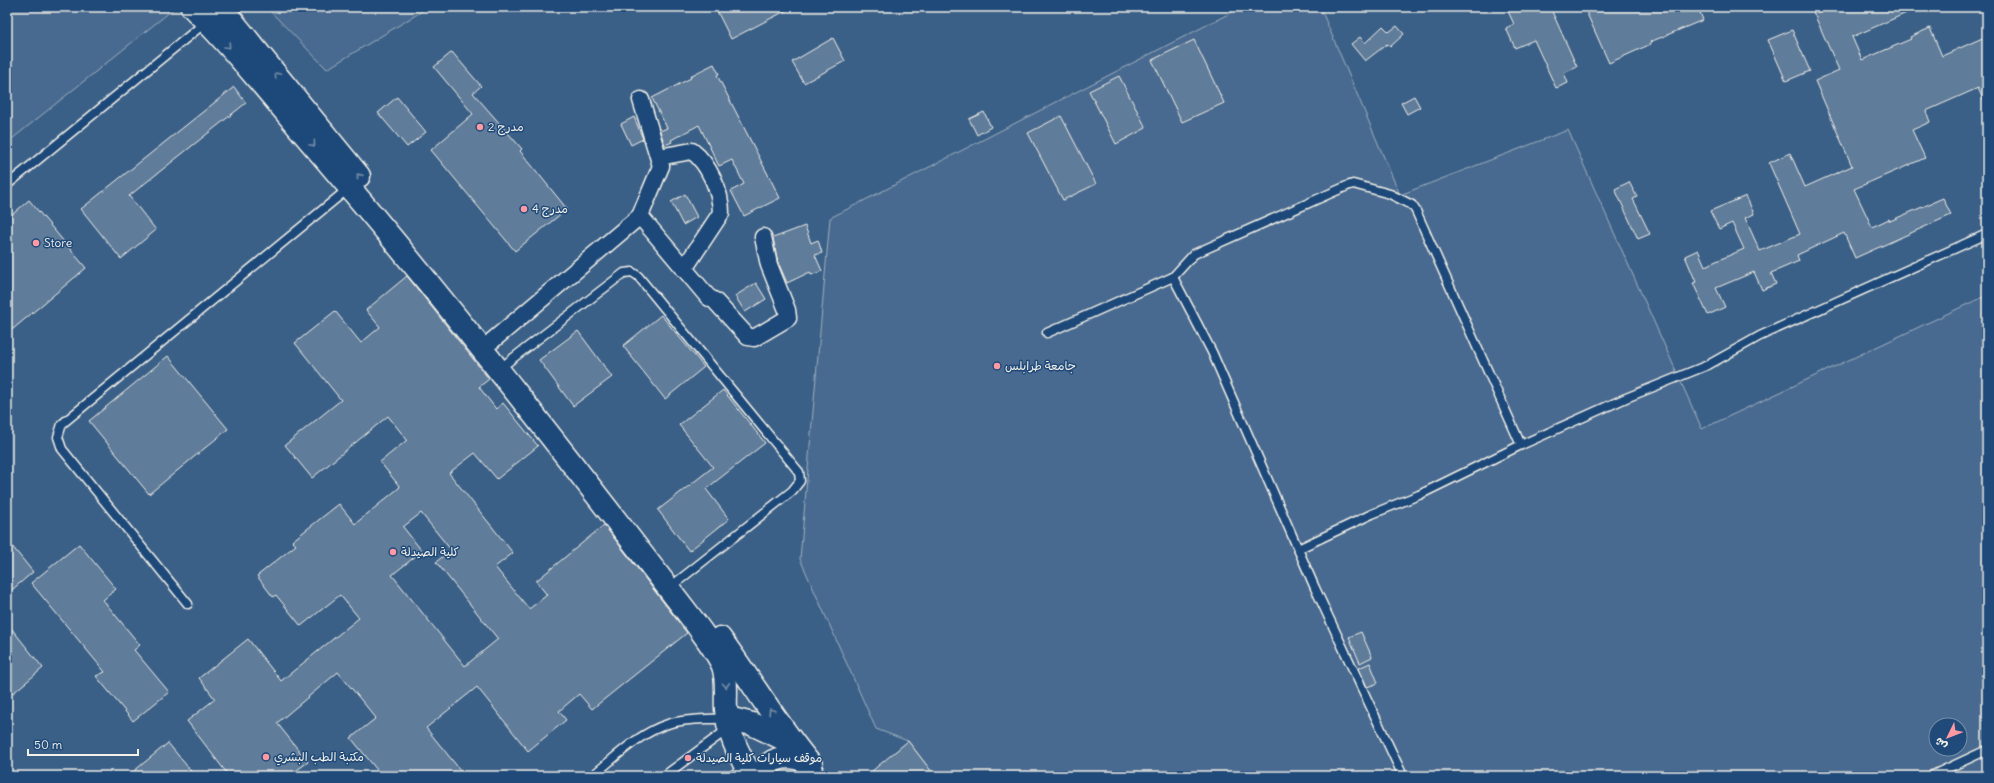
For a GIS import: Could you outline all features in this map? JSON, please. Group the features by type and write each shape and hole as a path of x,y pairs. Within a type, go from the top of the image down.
{"street":[{"path":"203,11 474,338 696,624 722,665 726,680 726,710 729,723 735,744 747,773 785,757 803,759 815,770"},
{"path":"203,11 492,341 678,582 754,684 793,743 815,770"},
{"path":"492,341 640,216 661,166 641,100"},
{"path":"659,157 692,151 701,158 718,193 721,203 721,213 684,268"},
{"path":"640,216 708,298 715,301 748,337 754,338 788,318 787,310 769,265 763,237"},
{"path":"729,723 752,724 793,743"}],"lane":[{"path":"7,185 203,11"},
{"path":"1047,333 1173,277 1194,254 1353,184 1390,194 1412,205 1416,211 1521,445"},
{"path":"188,604 62,449 58,437 62,424 350,187"},
{"path":"1298,549 1372,514 1419,495 1521,445 1626,398 1708,364 1760,336 1987,234"},
{"path":"508,362 624,273 632,272 638,276 799,472 800,481 792,492 678,582"},
{"path":"1173,277 1212,352 1298,549 1403,776"},
{"path":"592,776 633,742 657,729 677,722 729,723"},
{"path":"664,776 710,741 729,723"},
{"path":"1931,776 1987,750"}],"shaded area":[{"name":"جامعة طرابلس","path":"7,7 1987,7 1987,776 7,776"},
{"path":"7,7 176,7 7,143"},
{"path":"266,7 429,7 327,69"},
{"path":"1242,7 1320,7 1400,195 1568,130 1702,429 1987,295 1987,776 935,776 908,741 876,729 800,559 830,218"}],"building":[{"path":"715,7 793,7 731,39"},
{"path":"1506,7 1550,7 1577,67 1564,73 1568,83 1556,88 1534,40 1515,48 1506,28 1514,24"},
{"path":"1584,7 1698,7 1703,20 1650,42 1651,44 1609,63"},
{"path":"1811,7 1920,7 1852,37 1862,60 1911,39 1910,37 1930,28 1942,56 1987,36 1987,108 1978,88 1926,111 1930,122 1912,130 1925,158 1854,189 1872,227 1889,219 1890,221 1943,198 1951,215 1855,258 1844,233 1797,255 1799,261 1771,273 1776,284 1762,290 1754,272 1716,288 1725,307 1708,315 1693,283 1696,282 1685,256 1698,250 1705,266 1744,249 1732,223 1719,229 1710,211 1746,196 1754,214 1745,218 1760,251 1800,234 1769,163 1790,153 1805,187 1852,166 1815,81 1839,70"},
{"path":"1383,26 1389,32 1397,26 1404,34 1390,47 1387,44 1365,61 1351,44 1360,37 1365,43"},
{"path":"1792,30 1810,71 1786,81 1768,40"},
{"path":"833,38 845,61 804,83 792,62"},
{"path":"1194,40 1224,103 1182,122 1152,60"},
{"path":"452,52 481,86 473,93 522,149 520,151 567,209 515,251 431,150 473,114 434,67"},
{"path":"714,64 719,74 717,75 780,198 744,216 731,191 744,184 732,160 719,166 699,125 671,140 672,142 665,145 660,131 667,128 652,98 691,78 690,76"},
{"path":"1119,76 1146,128 1116,144 1089,91"},
{"path":"234,87 246,103 129,196 156,230 121,259 81,209"},
{"path":"1414,96 1420,107 1407,114 1401,103"},
{"path":"397,97 426,132 407,147 378,113"},
{"path":"984,112 991,127 977,135 969,119"},
{"path":"1061,116 1096,184 1063,200 1028,133"},
{"path":"634,117 643,139 631,145 621,124"},
{"path":"1629,182 1637,197 1633,199 1650,234 1638,239 1615,189"},
{"path":"685,194 697,217 683,225 671,202"},
{"name":"Store","path":"29,200 86,268 7,334 7,219"},
{"path":"805,226 811,243 818,240 822,253 815,255 822,271 811,275 810,272 787,283 778,262 773,238"},
{"name":"كلية الصيدلة","path":"407,276 489,379 479,387 496,409 503,403 538,446 497,479 475,453 449,473 513,553 495,567 529,609 547,595 536,581 604,525 687,633 592,709 579,694 559,711 566,720 528,751 477,687 426,728 465,776 382,776 351,738 376,718 338,672 277,723 308,762 289,776 229,776 187,721 215,699 199,678 248,639 281,681 359,618 340,595 301,626 276,595 273,597 257,576 296,545 292,541 339,504 355,524 400,487 380,462 407,440 388,416 312,478 285,445 341,400 295,343 335,311 361,343 380,327 366,310","holes":["421,513 451,550 436,562 498,639 465,666 392,575 422,551 403,527"]},
{"path":"756,283 766,299 745,312 735,296"},
{"path":"661,315 704,367 665,399 623,346"},
{"path":"578,331 612,377 573,406 539,360"},
{"path":"168,356 228,429 149,494 89,421"},
{"path":"723,390 765,443 706,489 729,519 689,551 658,510 713,467 679,425"},
{"path":"7,540 33,572 7,594"},
{"path":"79,544 116,589 103,600 140,645 134,650 169,692 133,721 96,676 105,672 31,583"},
{"path":"7,623 43,668 7,698"},
{"path":"1361,632 1372,657 1360,663 1349,637"},
{"path":"1370,663 1378,683 1367,687 1359,668"},
{"path":"908,741 935,776 866,776"},
{"path":"168,743 191,771 185,776 128,776"}],"place":[{"name":"مدرج 2","path":"480,127"},
{"name":"مدرج 4","path":"524,209"},
{"name":"Store","path":"36,243"},
{"name":"جامعة طرابلس","path":"997,366"},
{"name":"كلية الصيدلة","path":"393,552"},
{"name":"مكتبة الطب البشري","path":"266,757"},
{"name":"موقف سيارات كلية الصيدلة","path":"688,758"}]}
